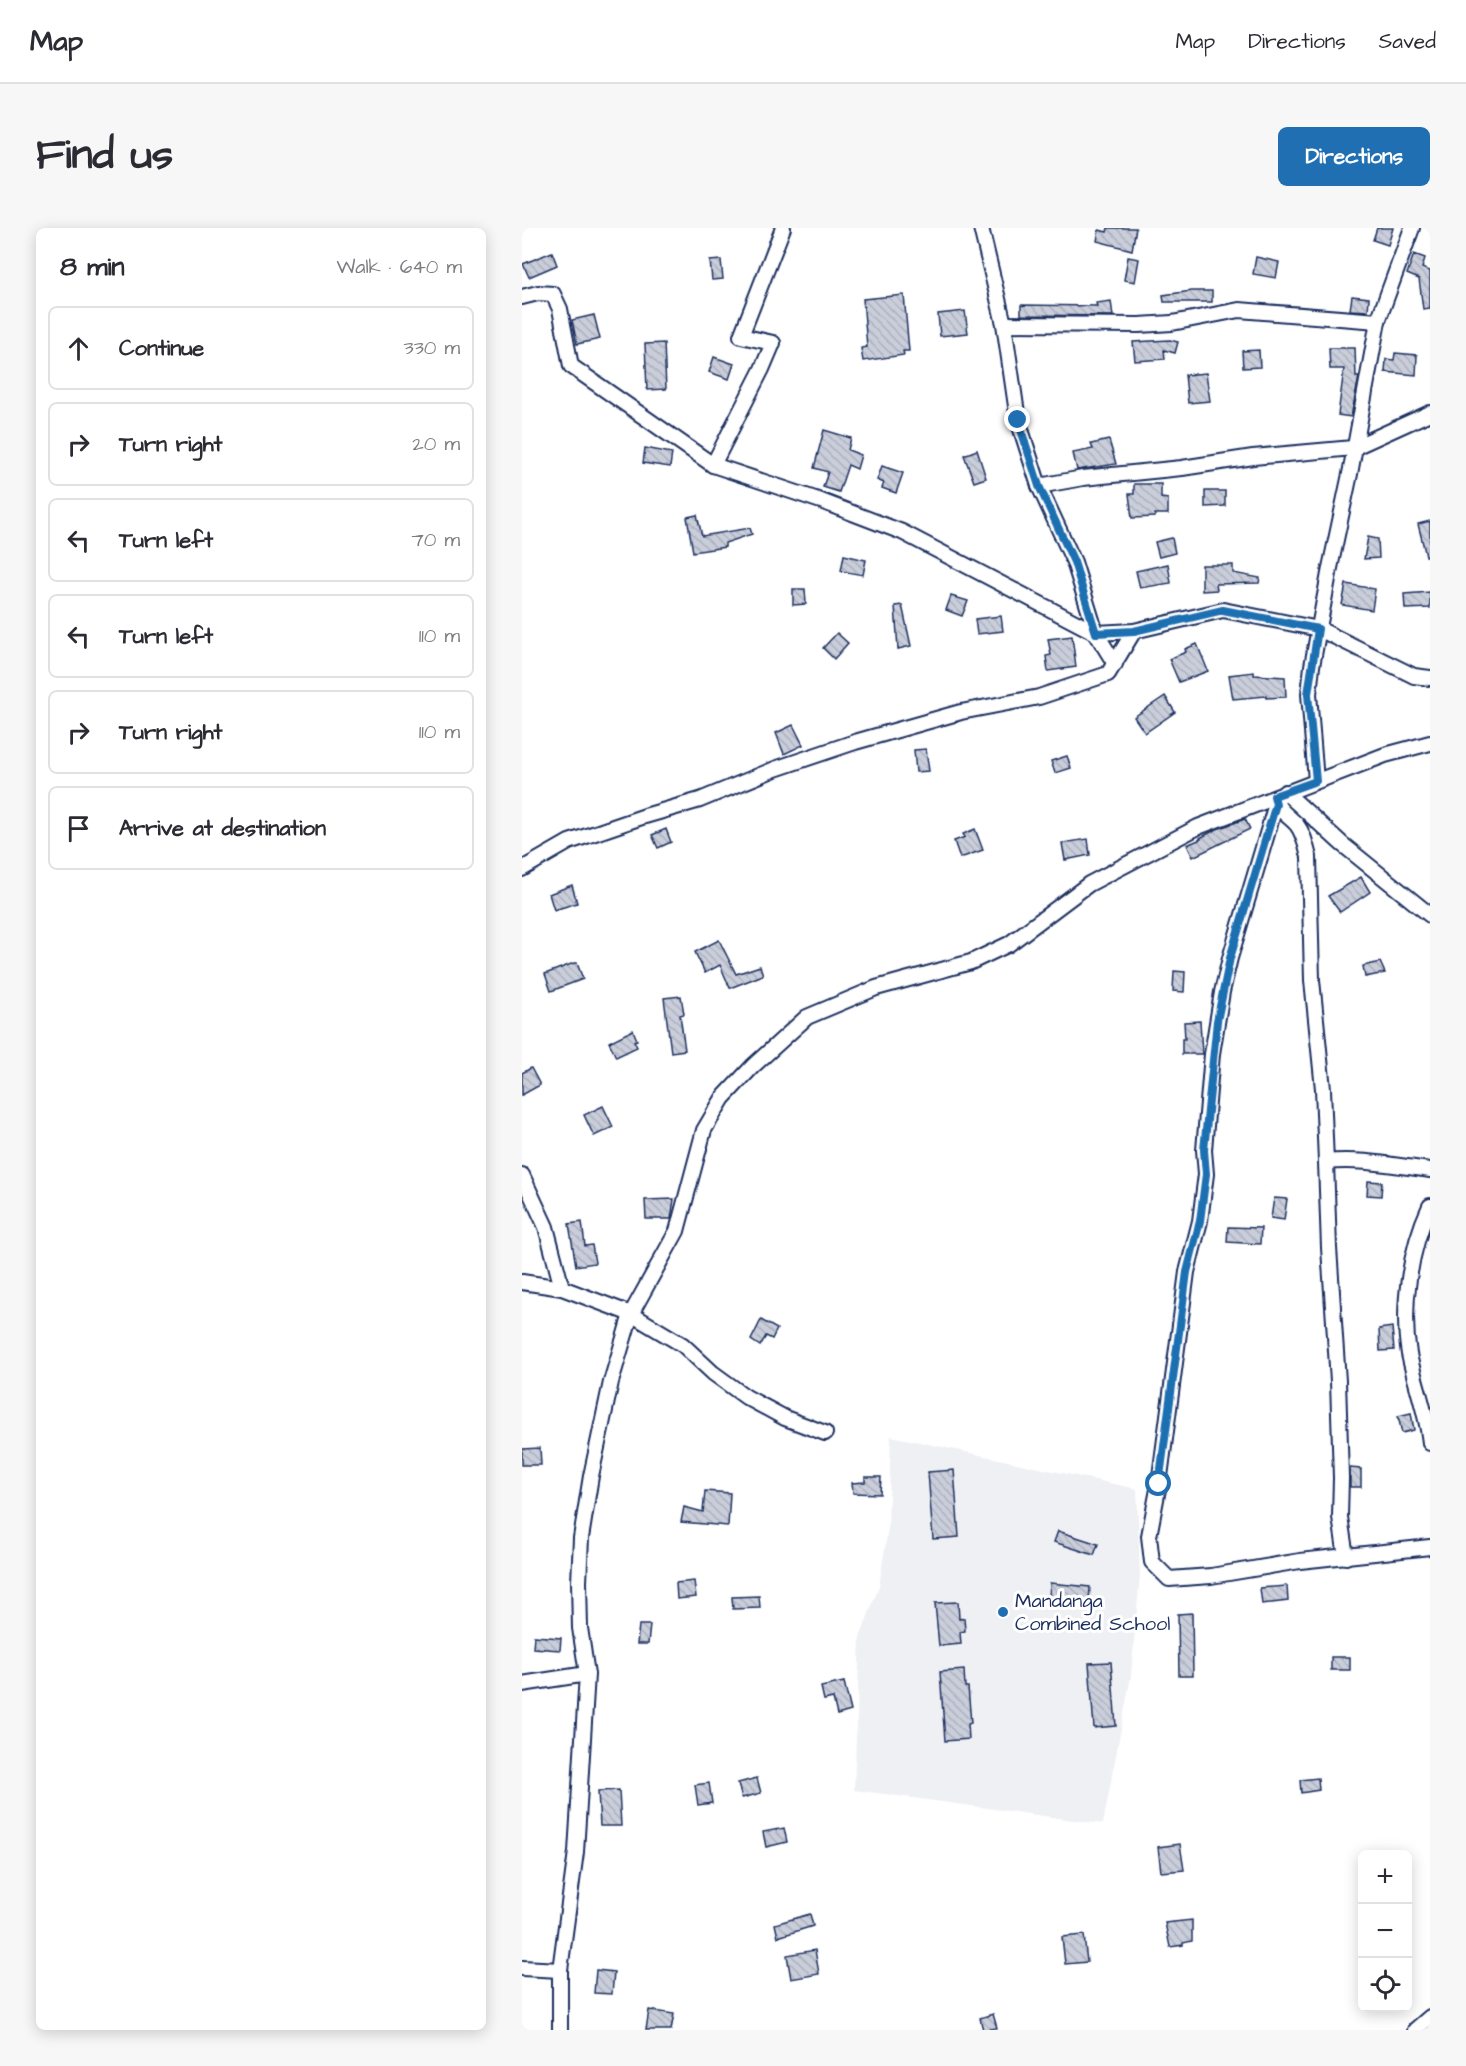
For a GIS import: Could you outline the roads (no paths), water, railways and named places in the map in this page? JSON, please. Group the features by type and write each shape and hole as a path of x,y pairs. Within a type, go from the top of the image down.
{"street":[{"path":"713,465 773,343 741,336 783,228"},
{"path":"981,228 1004,324 1018,420 1039,486 1074,562 1096,633 1114,664"},
{"path":"1316,781 1308,694 1318,629 1378,321 1412,228"},
{"path":"522,297 538,293 553,294 560,309 571,366 713,465 902,531 1096,633 1134,631 1223,610 1318,629 1414,676 1430,678"},
{"path":"1004,324 1139,326 1172,323 1239,310 1378,321"},
{"path":"1039,486 1083,478 1353,448 1430,413"},
{"path":"522,869 569,842 700,800 775,769 855,742 961,712 1039,697 1108,674 1134,631"},
{"path":"560,2030 560,1970 576,1852 587,1674 580,1628 581,1538 591,1476 611,1382 631,1314 677,1230 704,1130 723,1098 753,1066 807,1017 876,988 971,962 1009,944 1089,884 1198,827 1385,755 1430,743"},
{"path":"1278,798 1342,844 1430,915"},
{"path":"1278,798 1298,826 1305,840 1309,858 1312,980 1323,1089 1329,1248 1338,1381 1340,1517 1346,1557"},
{"path":"1278,798 1222,992 1212,1054 1204,1150 1206,1174 1200,1221 1187,1272 1159,1484 1149,1536 1152,1562 1169,1579 1211,1576 1300,1561 1430,1547"},
{"path":"1326,1162 1362,1161 1430,1170"},
{"path":"522,1175 546,1227 562,1288"},
{"path":"1430,1206 1410,1271 1406,1304 1409,1352 1430,1443"},
{"path":"522,1282 562,1288 631,1314 683,1346 746,1397 785,1418 825,1433"},
{"path":"522,1684 587,1674"},
{"path":"522,1968 560,1970"},
{"path":"1415,2030 1430,2017"}],"place":[{"name":"Mandanga Combined School","path":"1003,1612"}]}
